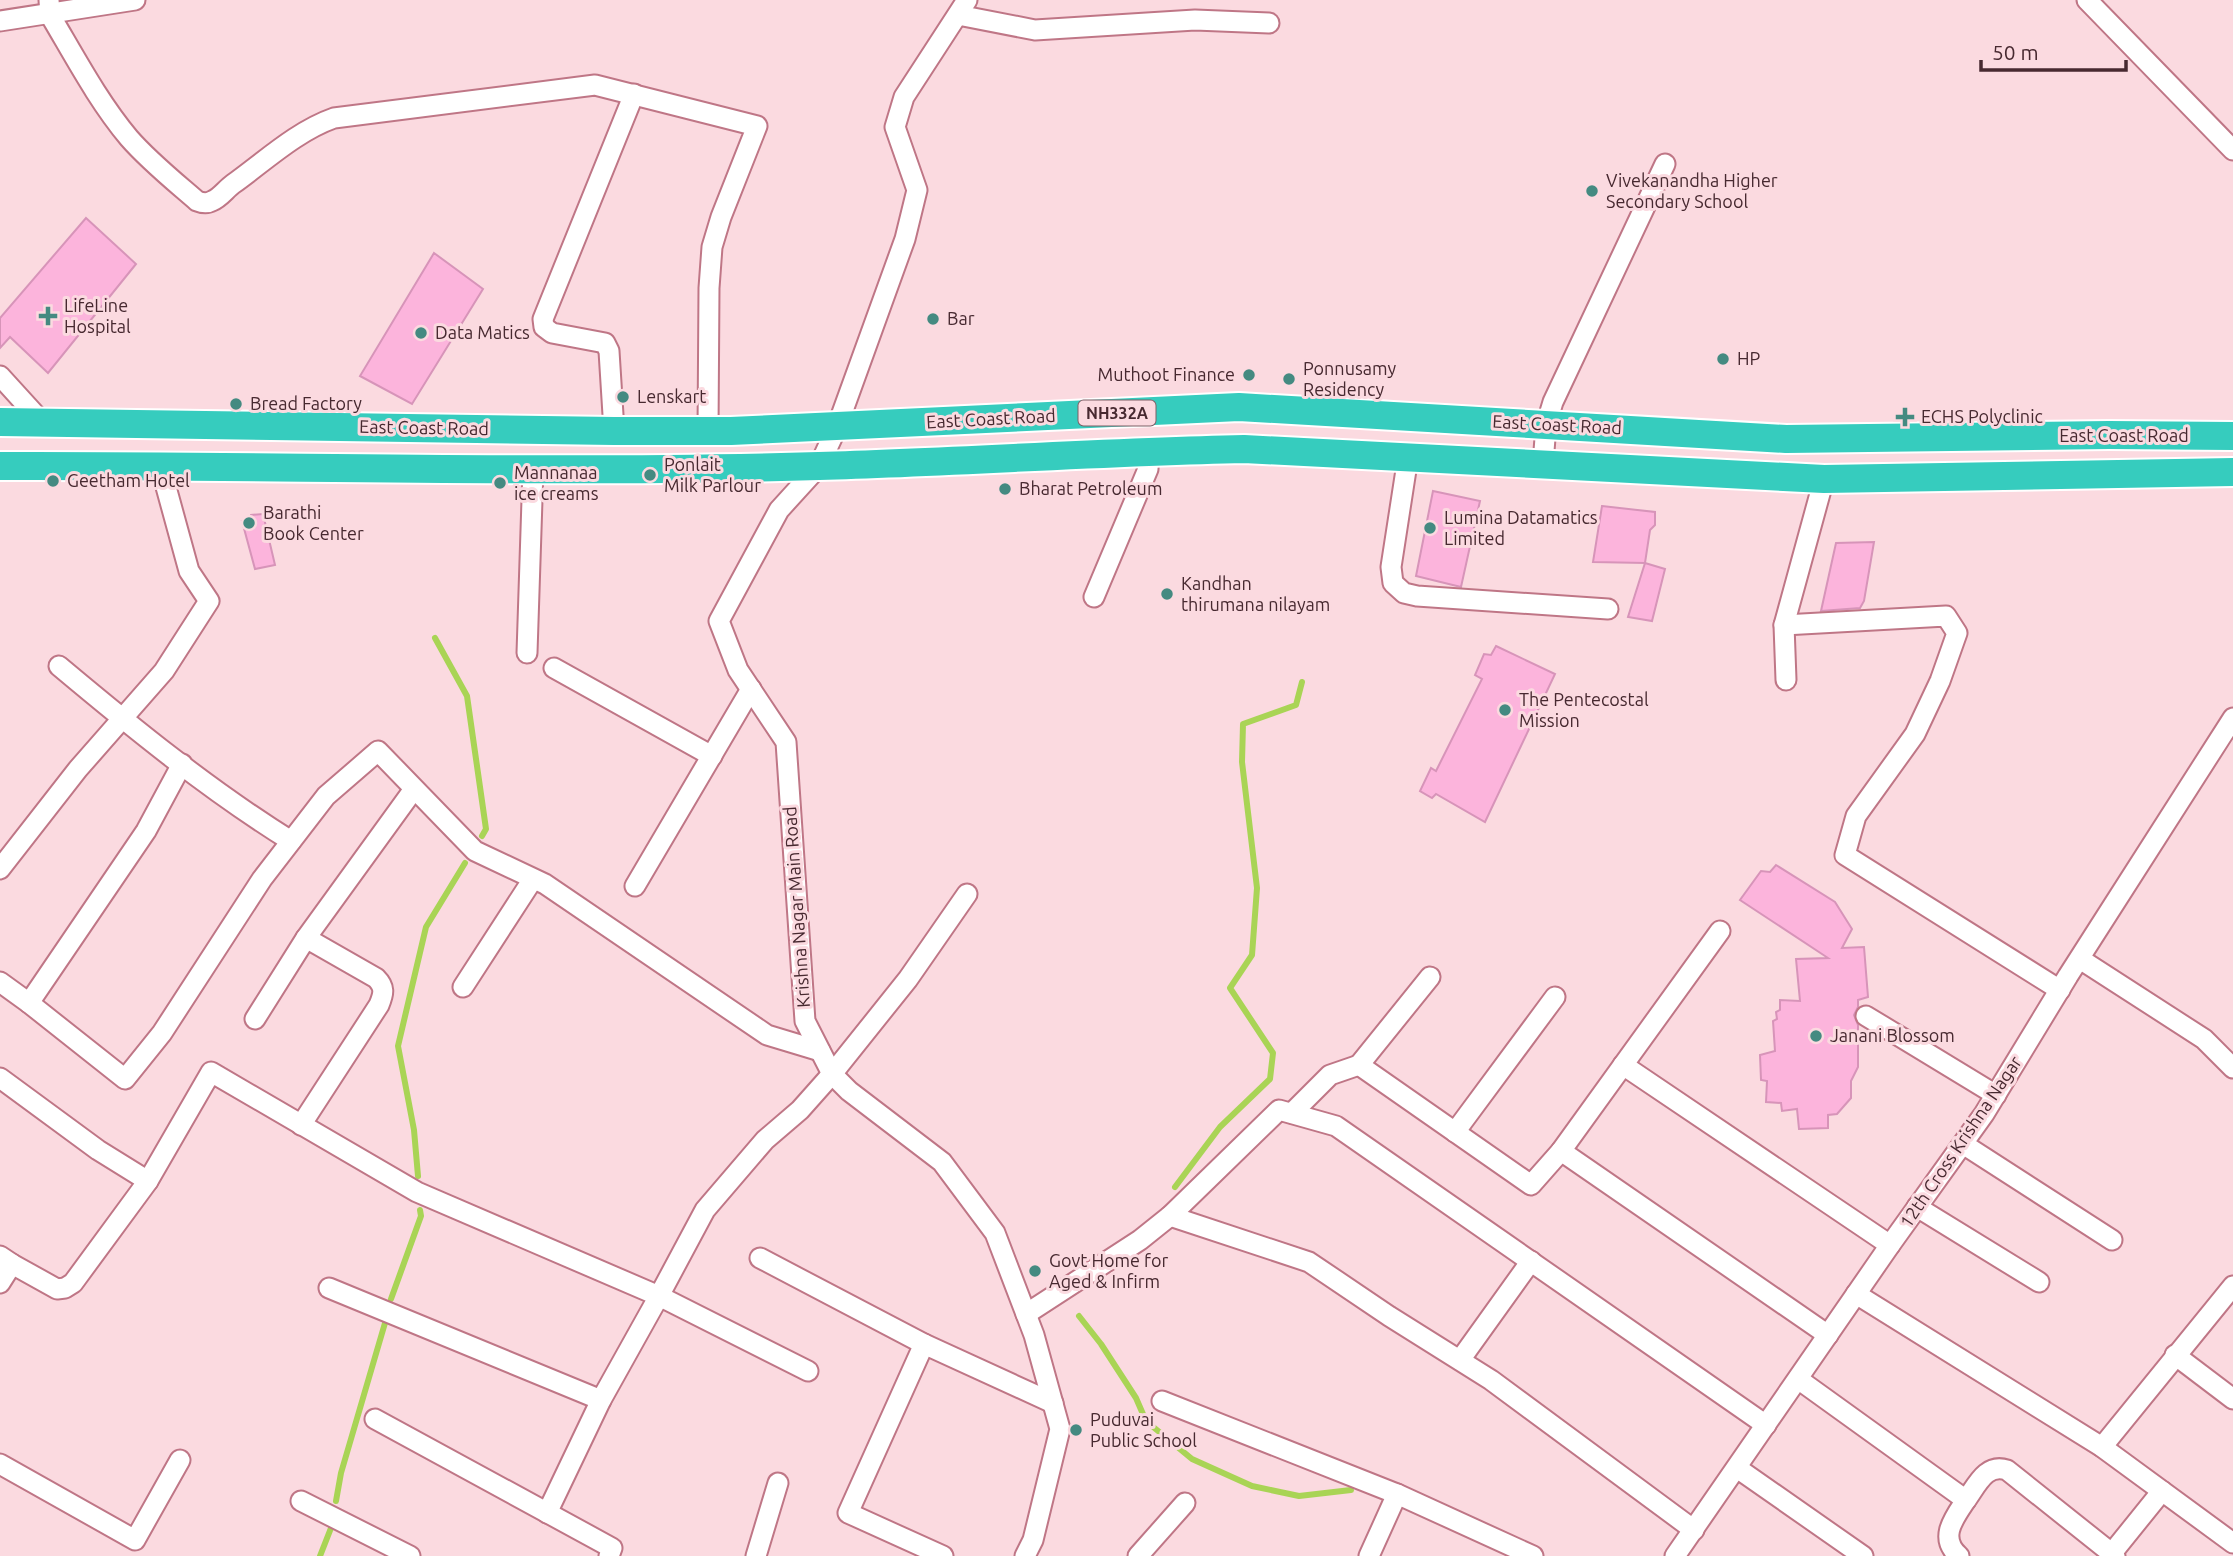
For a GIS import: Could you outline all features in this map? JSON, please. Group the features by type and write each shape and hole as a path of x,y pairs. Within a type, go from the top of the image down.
{"highway":[{"name":"East Coast Road","path":"0,422 708,431 1239,407 1786,439 2233,436"},
{"name":"East Coast Road","path":"0,466 533,469 819,466 1244,449 1824,479 2233,472"}],"street":[{"path":"0,21 50,8 135,0"},
{"path":"2087,0 2233,150"},
{"path":"819,466 837,427 905,239 917,190 895,127 904,97 962,7 1035,30 1195,20 1269,23"},
{"path":"50,8 100,99 128,137 197,201 206,204 214,201 300,135 334,118 595,85 757,126 712,247 709,288 708,431"},
{"path":"614,431 609,351 604,343 552,333 544,327 543,319 634,94"},
{"path":"1543,464 1546,425 1553,402 1665,164"},
{"path":"0,376 41,421"},
{"path":"1094,597 1148,469 1149,451"},
{"path":"1408,457 1391,567 1393,583 1404,593 1608,610"},
{"path":"0,869 78,769 164,671 209,601 189,572 160,465"},
{"name":"Krishna Nagar Main Road","path":"819,466 779,510 719,621 738,670 786,742 805,1021 832,1073 849,1091 942,1162 995,1233 1027,1314 1060,1429 1033,1540 1025,1556"},
{"path":"527,653 533,469"},
{"path":"1786,680 1784,625 1824,479"},
{"path":"1784,625 1946,616 1956,633 1940,681 1915,734 1856,816 1845,855 2060,990"},
{"path":"59,666 122,719 245,813 291,841"},
{"path":"554,668 712,755"},
{"path":"635,886 751,690"},
{"name":"12th Cross Krishna Nagar","path":"1675,1556 1996,1096 2233,718"},
{"path":"0,982 125,1079 162,1034 262,878 326,796 378,751 475,851 545,884 767,1035 820,1051"},
{"path":"29,1003 146,831 182,764"},
{"path":"255,1019 306,938 414,789"},
{"path":"463,987 533,879"},
{"path":"547,1513 601,1400 705,1210 765,1140 800,1110 832,1073 908,979 967,894"},
{"path":"1359,1065 1531,1185 1560,1151 1720,931"},
{"path":"301,1125 384,994 382,985 376,978 306,938"},
{"path":"2080,959 2204,1039 2233,1068"},
{"path":"1292,1113 1330,1075 1359,1065 1430,977"},
{"path":"1455,1132 1555,997"},
{"path":"1866,1016 1996,1096"},
{"path":"1623,1065 1890,1245"},
{"path":"0,1283 6,1260 57,1289 73,1283 148,1181 211,1072 417,1192 659,1296 808,1371"},
{"path":"0,1078 98,1150 148,1181"},
{"path":"1027,1314 1140,1240 1170,1216 1279,1110 1336,1126 1766,1425"},
{"path":"1963,1144 2112,1240"},
{"path":"1560,1151 1828,1335"},
{"path":"1917,1207 2039,1282"},
{"path":"1170,1216 1309,1262 1492,1380 1694,1530"},
{"path":"760,1258 924,1344 1053,1403"},
{"path":"1460,1360 1531,1262"},
{"path":"2102,1447 2233,1286"},
{"path":"329,1288 601,1400"},
{"path":"1856,1294 2102,1447 2233,1543"},
{"path":"924,1344 848,1513 943,1556"},
{"path":"2175,1355 2233,1399"},
{"path":"1798,1379 1966,1500"},
{"path":"1162,1401 1397,1493 1533,1556"},
{"path":"375,1419 612,1548 609,1556"},
{"path":"0,1464 131,1548 180,1460"},
{"path":"1959,1556 1949,1544 1951,1523 1989,1470 1998,1467 2007,1470 2113,1554 2162,1490"},
{"path":"1737,1468 1863,1556"},
{"path":"756,1556 778,1483"},
{"path":"1369,1556 1397,1493"},
{"path":"301,1500 373,1548 410,1556"},
{"path":"1138,1556 1185,1503"}],"building":[{"name":"LifeLine Hospital","path":"86,218 136,264 48,373 10,337 0,348 0,318"},
{"name":"Data Matics","path":"434,253 483,289 412,404 360,376"},
{"path":"1433,491 1480,501 1461,587 1416,576"},
{"path":"1602,506 1655,512 1655,525 1650,530 1645,563 1593,562"},
{"path":"263,514 275,565 255,569 242,521 249,520 251,515"},
{"path":"1874,542 1864,601 1860,608 1821,611 1836,543"},
{"path":"1645,563 1665,569 1652,621 1628,617"},
{"path":"1496,646 1555,674 1485,822 1436,794 1432,798 1420,791 1431,768 1436,771 1482,679 1475,675 1484,654 1491,655"},
{"name":"Janani Blossom","path":"1776,865 1835,902 1852,929 1842,948 1864,947 1868,997 1858,1000 1854,1015 1858,1025 1858,1067 1851,1081 1851,1098 1837,1114 1828,1115 1828,1128 1799,1129 1797,1109 1782,1111 1781,1103 1766,1102 1767,1081 1761,1080 1760,1055 1775,1051 1773,1021 1777,1019 1776,1012 1780,1010 1780,1000 1800,1001 1796,959 1828,958 1740,900 1761,871 1770,872"}],"waterway":[{"path":"435,638 467,696 486,829 482,836"},
{"path":"1175,1187 1220,1127 1270,1079 1273,1053 1230,988 1252,955 1257,888 1242,762 1243,724 1296,705 1302,682"},
{"path":"418,1176 414,1130 398,1046 426,927 465,863"},
{"path":"391,1299 421,1216 420,1210"},
{"path":"1079,1316 1136,1398 1146,1421 1192,1459 1252,1486 1299,1496 1351,1490"},
{"path":"336,1501 341,1473 385,1323"},
{"path":"320,1556 331,1528"}],"place":[{"name":"Vivekanandha Higher Secondary School","path":"1592,191"},
{"name":"LifeLine Hospital","path":"48,316"},
{"name":"Bar","path":"933,319"},
{"name":"Data Matics","path":"421,333"},
{"name":"HP","path":"1723,359"},
{"name":"Muthoot Finance","path":"1249,375"},
{"name":"Ponnusamy Residency","path":"1289,379"},
{"name":"Lenskart","path":"623,397"},
{"name":"Bread Factory","path":"236,404"},
{"name":"ECHS Polyclinic","path":"1905,417"},
{"name":"Ponlait Milk Parlour","path":"650,475"},
{"name":"Geetham Hotel","path":"53,481"},
{"name":"Mannanaa ice creams","path":"500,483"},
{"name":"Bharat Petroleum","path":"1005,489"},
{"name":"Barathi Book Center","path":"249,523"},
{"name":"Lumina Datamatics Limited","path":"1430,528"},
{"name":"Kandhan thirumana nilayam","path":"1167,594"},
{"name":"The Pentecostal Mission","path":"1505,710"},
{"name":"Janani Blossom","path":"1816,1036"},
{"name":"Govt Home for Aged & Infirm","path":"1035,1271"},
{"name":"Puduvai Public School","path":"1076,1430"}]}
